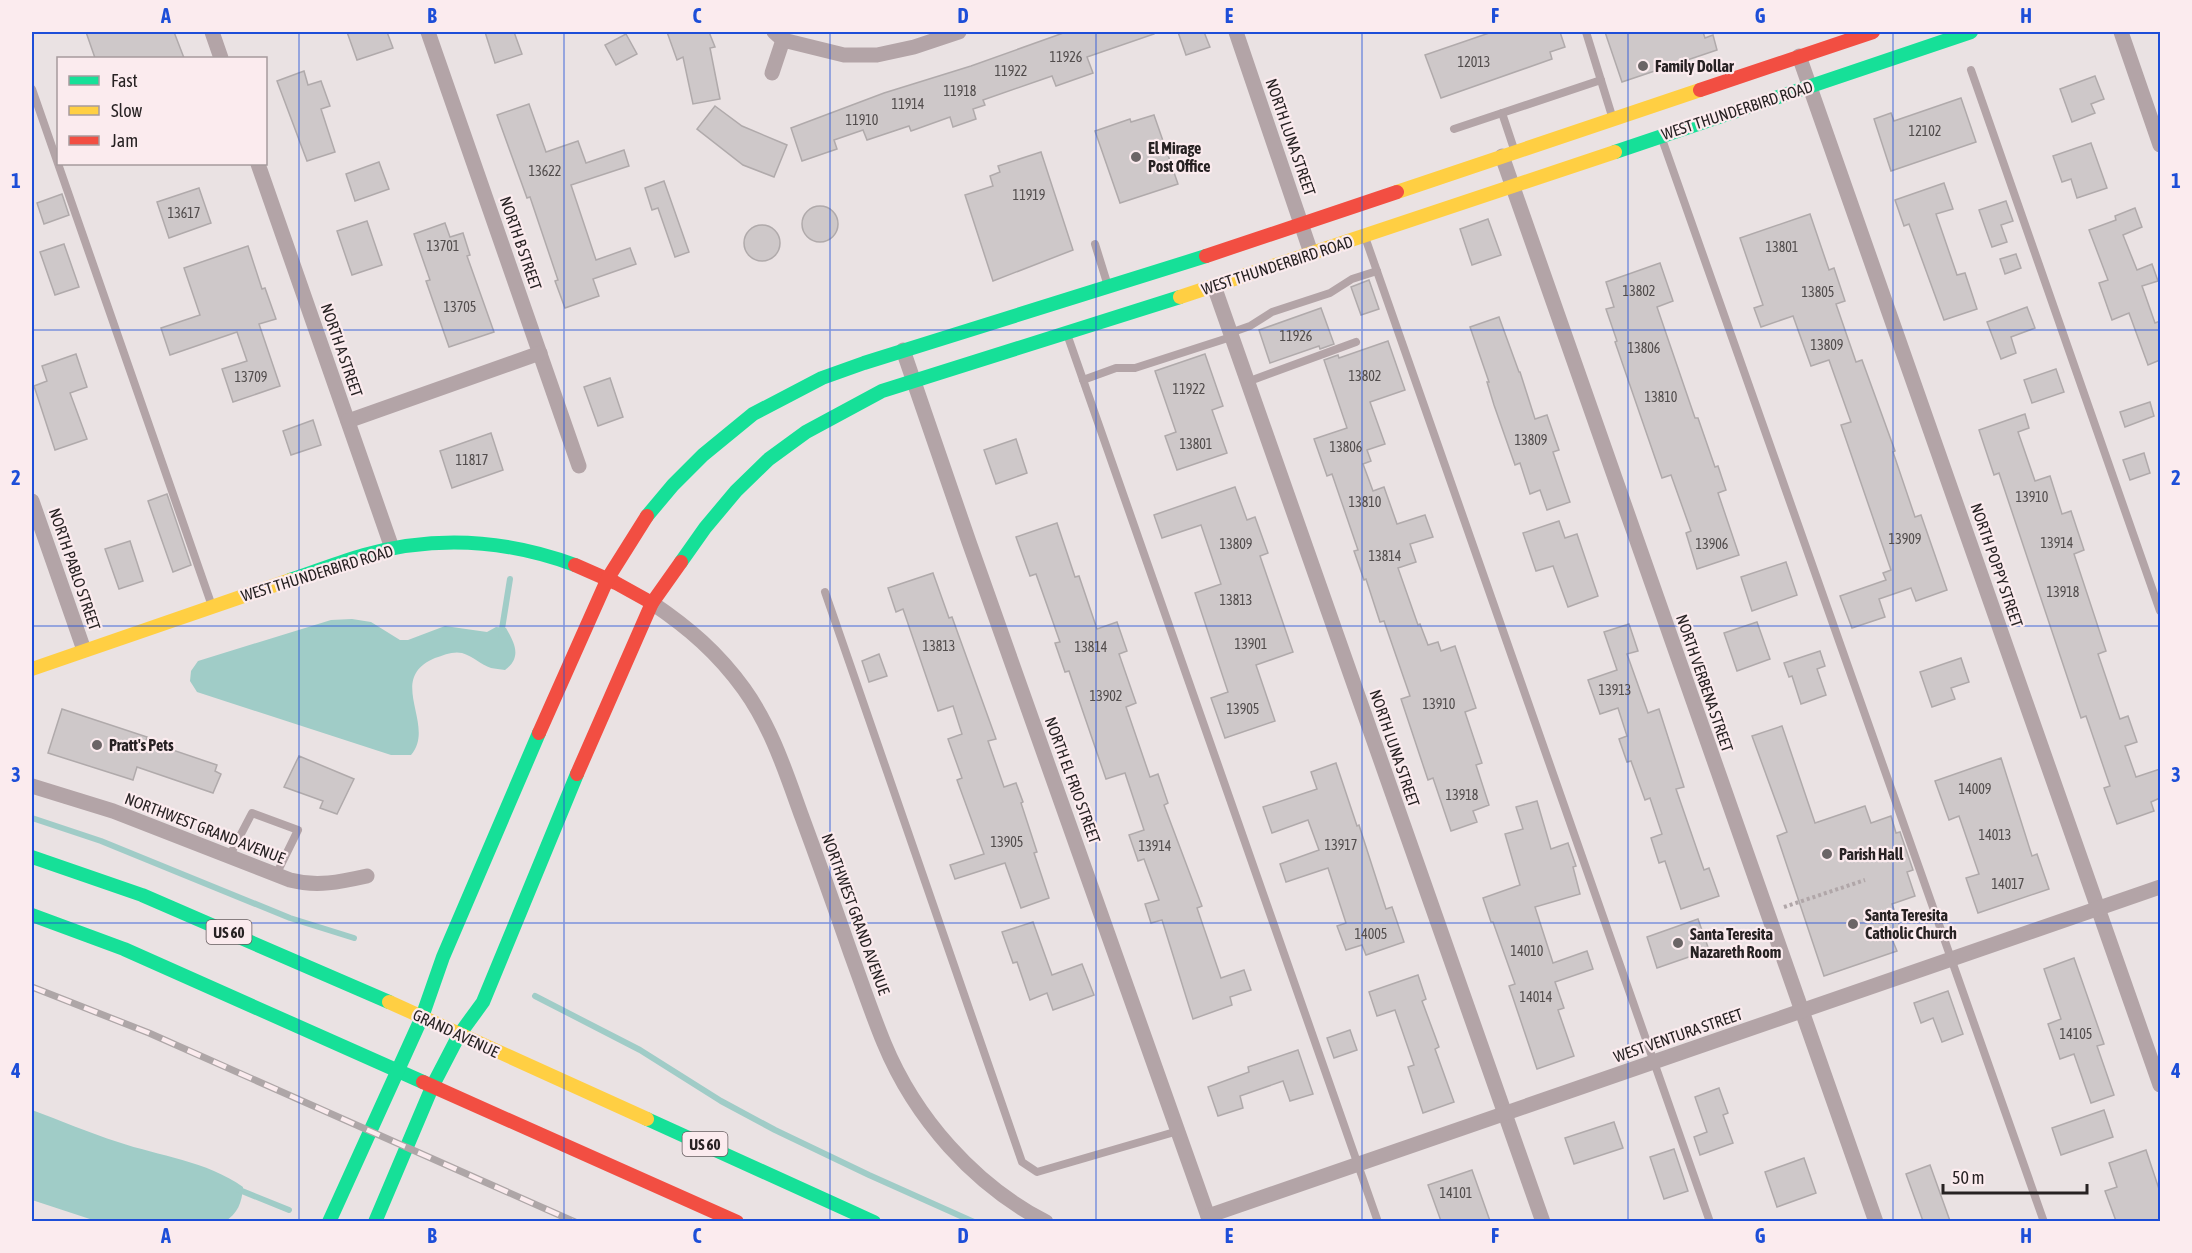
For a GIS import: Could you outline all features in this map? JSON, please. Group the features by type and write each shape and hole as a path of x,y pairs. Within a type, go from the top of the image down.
{"main road":[{"name":"WEST THUNDERBIRD ROAD","path":"329,1221 422,1017 443,957 492,840 608,578 646,517 666,493 703,455 753,414 822,378 903,350 1108,287 1301,224 1873,32"},
{"name":"WEST THUNDERBIRD ROAD","path":"375,1221 433,1085 459,1035 483,1002 579,769 652,603 705,528 736,491 769,459 806,432 882,391 1214,286 1971,32"},
{"name":"WEST THUNDERBIRD ROAD","path":"32,669 364,555 392,548 448,542 485,542 514,546 559,558 608,578 652,603"},
{"name":"GRAND AVENUE","path":"32,857 142,895 422,1017 874,1221"},
{"path":"32,915 124,949 737,1221"}],"street":[{"path":"212,32 221,57"},
{"name":"NORTH B STREET","path":"428,32 579,466"},
{"path":"772,73 779,36 844,55 877,55 914,47 959,32"},
{"name":"NORTH LUNA STREET","path":"1236,32 1311,253"},
{"path":"2121,32 2160,145"},
{"name":"NORTH POPPY STREET","path":"1799,56 2160,1085"},
{"name":"NORTH VERBENA STREET","path":"1508,154 1512,186 1875,1221"},
{"name":"NORTH A STREET","path":"258,165 392,548"},
{"name":"NORTH LUNA STREET","path":"1214,286 1543,1221"},
{"name":"NORTH EL FRIO STREET","path":"903,350 1209,1219"},
{"path":"348,421 540,353"},
{"name":"NORTH PABLO STREET","path":"32,501 84,650"},
{"name":"NORTHWEST GRAND AVENUE","path":"652,603 685,625 711,649 745,690 760,713 782,761 885,1044 913,1097 943,1139 970,1167 1012,1201 1046,1221"},
{"name":"NORTHWEST GRAND AVENUE","path":"32,786 113,811 276,875 308,885 328,884 368,876"},
{"name":"WEST VENTURA STREET","path":"1209,1219 1358,1165 2160,887"}],"lane":[{"path":"1586,32 1614,120"},
{"path":"1971,70 2160,611"},
{"path":"1454,129 1601,80"},
{"path":"32,89 57,161"},
{"path":"1502,113 1508,154"},
{"path":"1661,136 2044,1221"},
{"path":"58,165 212,607"},
{"path":"1365,236 1710,1221"},
{"path":"1095,244 1108,287"},
{"path":"1083,380 1116,368 1135,368 1230,335 1272,312 1330,293 1352,279 1377,271"},
{"path":"1066,333 1378,1221"},
{"path":"1247,382 1356,342"},
{"path":"825,592 1022,1162 1037,1172 1178,1131"},
{"path":"229,856 252,813 298,830 276,875"}],"path":[{"path":"1784,907 1865,880"}],"water":[{"path":"352,619 371,622 400,640 408,640 445,626 487,632 496,627 506,628 514,645 514,660 505,670 491,668 466,654 459,653 435,658 421,667 414,678 412,690 419,730 417,743 411,755 391,755 197,692 190,681 191,671 198,661 331,620"},
{"path":"32,1110 134,1147 198,1165 229,1178 243,1187 238,1207 233,1215 224,1222 96,1221 32,1200"}],"building":[{"path":"86,32 174,32 184,57 95,57"},
{"path":"347,32 387,32 393,48 357,60"},
{"path":"485,32 514,32 522,54 495,63"},
{"path":"667,32 709,32 715,47 710,48 720,99 693,104 683,57 677,60"},
{"path":"1066,32 1154,32 1154,34 1087,57 1093,73 1056,86 1052,76 983,100 985,105 973,109 976,119 953,127 950,117 911,131 909,126 867,140 863,130 834,140 837,149 802,161 791,128 884,93 971,66"},
{"path":"1178,32 1204,32 1210,47 1186,55"},
{"path":"1492,32 1560,32 1565,47 1550,52 1552,59 1441,98 1425,55"},
{"name":"Family Dollar","path":"1605,32 1703,32 1705,38 1713,35 1717,50 1622,82"},
{"path":"626,34 637,54 616,65 605,45"},
{"path":"304,71 308,85 321,81 330,106 321,109 335,152 307,161 277,81"},
{"path":"2095,76 2104,99 2091,104 2095,113 2072,122 2060,89"},
{"path":"1961,98 1976,142 1891,171 1874,119 1891,113 1894,121"},
{"path":"529,104 546,152 578,141 586,163 624,150 629,166 571,185 596,260 630,248 636,264 593,279 599,296 565,308 530,197 527,198 497,115"},
{"path":"715,106 742,126 787,145 774,177 743,165 697,129"},
{"name":"El Mirage Post Office","path":"1154,115 1178,184 1120,203 1095,131 1130,119 1131,122"},
{"path":"2091,143 2107,188 2077,198 2071,179 2062,182 2053,156"},
{"path":"1041,152 1073,250 993,281 965,195 993,186 990,176 1000,172 998,166"},
{"path":"379,162 389,189 355,201 346,174"},
{"path":"664,181 689,252 675,257 658,208 652,210 645,188"},
{"path":"1944,183 1953,209 1936,214 1957,275 1965,273 1977,309 1944,320 1909,224 1904,226 1895,200"},
{"path":"199,188 211,223 169,238 157,202"},
{"path":"62,194 69,215 44,224 37,203"},
{"path":"2006,201 2013,221 2001,225 2007,242 1992,247 1979,210"},
{"path":"820,206 833,211 838,224 833,237 820,242 807,237 802,224 807,211"},
{"path":"2135,208 2142,227 2123,235 2137,270 2152,264 2158,281 2142,286 2155,323 2160,321 2160,360 2148,365 2129,313 2112,320 2099,283 2108,280 2089,230 2116,220 2115,216"},
{"path":"1810,214 1829,270 1834,268 1845,301 1836,304 1856,362 1862,360 1895,451 1893,452 1915,517 1921,515 1947,590 1916,601 1911,588 1879,599 1885,617 1852,628 1840,596 1886,580 1883,573 1891,570 1841,425 1851,422 1829,360 1811,366 1793,316 1761,327 1754,308 1763,305 1740,238"},
{"path":"1488,219 1501,255 1472,265 1460,229"},
{"path":"367,221 382,265 352,275 337,231"},
{"path":"445,223 450,237 463,233 470,255 467,256 494,332 449,347 426,281 430,280 414,234"},
{"path":"762,225 775,230 780,243 775,256 762,261 749,256 744,243 749,230"},
{"path":"64,244 79,287 55,295 40,252"},
{"path":"248,246 262,289 265,288 276,319 259,324 280,386 233,402 222,369 247,361 237,332 170,355 161,328 200,315 184,268"},
{"path":"2016,254 2021,268 2005,274 2000,259"},
{"path":"1660,263 1673,301 1657,307 1695,418 1698,418 1715,467 1718,466 1726,490 1718,493 1739,555 1697,569 1686,533 1691,531 1671,475 1662,478 1615,342 1617,341 1606,309 1614,307 1606,282"},
{"path":"1369,280 1379,309 1361,315 1351,287"},
{"path":"2027,307 2035,328 2011,337 2016,353 2001,359 1987,322"},
{"path":"1321,308 1334,344 1320,349 1319,346 1270,363 1259,330"},
{"path":"1499,317 1535,419 1547,415 1559,450 1553,452 1570,502 1547,510 1540,490 1530,494 1520,463 1515,465 1470,327"},
{"path":"1388,341 1405,390 1370,402 1385,444 1367,450 1371,461 1363,464 1373,491 1384,487 1397,524 1425,515 1433,537 1410,544 1416,562 1398,568 1418,625 1420,624 1428,645 1438,642 1441,651 1455,646 1476,708 1465,712 1482,763 1476,765 1489,805 1473,811 1477,822 1451,831 1433,778 1428,780 1401,699 1410,696 1384,621 1380,622 1366,579 1364,580 1354,551 1358,550 1332,474 1327,476 1314,439 1347,428 1324,360 1338,355 1339,358"},
{"path":"76,354 87,387 70,393 87,439 55,450 34,386 47,381 42,366"},
{"path":"1205,354 1223,406 1212,410 1227,453 1177,470 1165,436 1176,432 1155,371"},
{"path":"2056,369 2064,392 2032,403 2024,380"},
{"path":"610,378 623,417 598,426 584,387"},
{"path":"2150,402 2154,416 2125,427 2120,412"},
{"path":"2025,414 2029,428 2018,432 2035,481 2050,476 2062,514 2071,511 2084,550 2074,554 2106,651 2098,654 2120,719 2128,716 2137,742 2125,746 2136,777 2160,769 2160,798 2151,802 2154,811 2117,824 2104,788 2110,786 2086,716 2081,718 1999,473 1994,475 1979,430"},
{"path":"313,420 321,445 291,455 283,431"},
{"path":"491,433 503,470 452,488 440,451"},
{"path":"1016,439 1027,473 996,484 984,450"},
{"path":"2144,453 2150,473 2130,480 2123,460"},
{"path":"1235,487 1247,520 1255,517 1268,553 1260,556 1293,652 1256,665 1275,721 1225,738 1211,698 1228,692 1195,593 1221,584 1201,525 1162,538 1154,515"},
{"path":"167,494 191,565 173,572 148,501"},
{"path":"1559,521 1565,538 1577,534 1598,596 1568,607 1553,566 1536,571 1523,533"},
{"path":"1057,523 1075,577 1079,576 1097,629 1117,622 1127,651 1119,654 1136,703 1126,707 1150,777 1158,774 1168,803 1164,805 1202,906 1197,908 1221,978 1244,970 1251,990 1230,997 1232,1005 1193,1019 1162,920 1151,923 1145,904 1159,900 1144,859 1138,861 1129,835 1144,830 1125,773 1106,779 1069,671 1065,672 1055,643 1060,642 1036,574 1030,576 1016,537"},
{"path":"130,541 143,581 119,589 105,549"},
{"path":"1786,562 1797,595 1752,611 1741,577"},
{"path":"933,573 949,618 952,617 996,739 988,741 1004,787 1016,783 1037,852 1034,853 1049,898 1021,908 1005,863 955,879 950,865 984,854 957,780 962,778 948,739 962,734 953,706 938,711 903,609 896,612 888,588"},
{"path":"1757,622 1770,659 1737,671 1724,633"},
{"path":"1629,624 1638,651 1627,654 1648,713 1659,709 1684,787 1676,789 1704,870 1709,868 1719,896 1681,909 1665,861 1659,863 1651,838 1662,834 1650,798 1645,800 1631,761 1627,762 1619,739 1627,736 1618,708 1600,714 1588,680 1617,670 1604,632"},
{"path":"1820,651 1825,666 1817,669 1826,695 1801,704 1792,676 1789,677 1784,663"},
{"path":"879,654 887,676 869,682 862,661"},
{"path":"1961,658 1969,682 1951,688 1955,699 1932,707 1920,672"},
{"name":"Pratt's Pets","path":"62,709 147,737 146,741 217,765 215,771 221,774 213,793 137,767 133,780 48,753"},
{"path":"1782,726 1815,823 1865,806 1871,823 1891,816 1896,833 1900,832 1913,870 1907,872 1915,896 1892,904 1903,935 1892,939 1897,951 1824,976 1777,836 1787,832 1752,736"},
{"path":"299,756 354,779 337,814 320,808 323,801 284,787"},
{"path":"2001,758 2032,856 2037,854 2049,889 1978,913 1966,878 1979,874 1959,816 1949,820 1935,781"},
{"path":"1336,763 1386,909 1392,907 1404,942 1366,955 1362,945 1346,950 1337,926 1346,923 1328,868 1286,882 1280,864 1319,850 1308,820 1272,833 1263,807 1317,789 1311,772"},
{"path":"1537,801 1551,849 1568,843 1576,866 1573,867 1580,894 1535,907 1553,963 1587,951 1593,969 1555,982 1564,1008 1558,1010 1574,1056 1537,1069 1509,986 1515,984 1483,898 1520,885 1505,834 1523,829 1516,807"},
{"name":"Santa Teresita Nazareth Room","path":"1698,919 1709,950 1657,968 1647,937"},
{"path":"1033,922 1052,975 1082,964 1094,995 1053,1010 1047,993 1030,1000 1017,962 1013,963 1002,932"},
{"path":"2074,958 2104,1044 2097,1046 2114,1095 2091,1103 2074,1054 2060,1059 2048,1024 2061,1019 2044,969"},
{"path":"1418,975 1426,999 1422,1001 1439,1047 1435,1049 1454,1102 1423,1113 1408,1067 1414,1065 1395,1010 1377,1016 1369,992"},
{"path":"1948,991 1963,1034 1942,1042 1933,1018 1921,1023 1914,1003"},
{"path":"1350,1030 1357,1050 1334,1058 1327,1038"},
{"path":"1298,1050 1313,1094 1290,1101 1283,1081 1240,1096 1243,1108 1218,1116 1208,1087 1249,1072 1248,1067"},
{"path":"1719,1088 1728,1113 1723,1115 1733,1143 1700,1155 1694,1137 1707,1132 1695,1097"},
{"path":"2104,1110 2113,1137 2061,1155 2052,1128"},
{"path":"1614,1122 1623,1148 1574,1164 1565,1138"},
{"path":"1674,1149 1688,1191 1664,1199 1650,1157"},
{"path":"2146,1150 2160,1192 2160,1221 2116,1221 2105,1191 2117,1187 2109,1163"},
{"path":"1804,1158 1816,1193 1777,1207 1765,1172"},
{"path":"1930,1165 1950,1221 1923,1221 1906,1174"},
{"path":"1472,1170 1490,1221 1441,1221 1428,1185"}],"waterway":[{"path":"501,635 510,579"},
{"path":"32,818 101,841 290,918 354,938"},
{"path":"535,996 640,1050 721,1101 775,1130 974,1222"},
{"path":"237,1189 289,1210"}],"railway":[{"path":"32,987 149,1033 575,1222"}],"traffic: fast":[{"path":"1615,152 1971,32"},
{"path":"647,516 673,485 703,455 753,414 822,378 1206,256"},
{"path":"681,562 705,528 736,491 769,459 806,432 882,391 1180,297"},
{"path":"290,580 364,555 418,544 496,545 549,556 575,565"},
{"path":"329,1222 422,1017 443,957 539,733"},
{"path":"375,1222 433,1085 459,1035 483,1002 577,774"},
{"path":"32,857 142,895 389,1002"},
{"path":"32,915 124,949 423,1082"},
{"path":"647,1119 874,1222"}],"traffic: slow":[{"path":"1397,192 1700,90"},
{"path":"1180,297 1615,152"},
{"path":"32,669 290,580"},
{"path":"389,1002 647,1119"}],"traffic: jam":[{"path":"1700,90 1873,32"},
{"path":"1206,256 1397,192"},
{"path":"539,733 608,578 647,516"},
{"path":"577,774 652,603 681,562"},
{"path":"575,565 616,583 652,603"},
{"path":"423,1082 737,1222"}],"place":[{"name":"Family Dollar","path":"1643,66"},
{"name":"El Mirage Post Office","path":"1136,157"},
{"name":"Pratt's Pets","path":"97,745"},
{"name":"Parish Hall","path":"1827,854"},
{"name":"Santa Teresita Catholic Church","path":"1853,924"},
{"name":"Santa Teresita Nazareth Room","path":"1678,943"}]}
